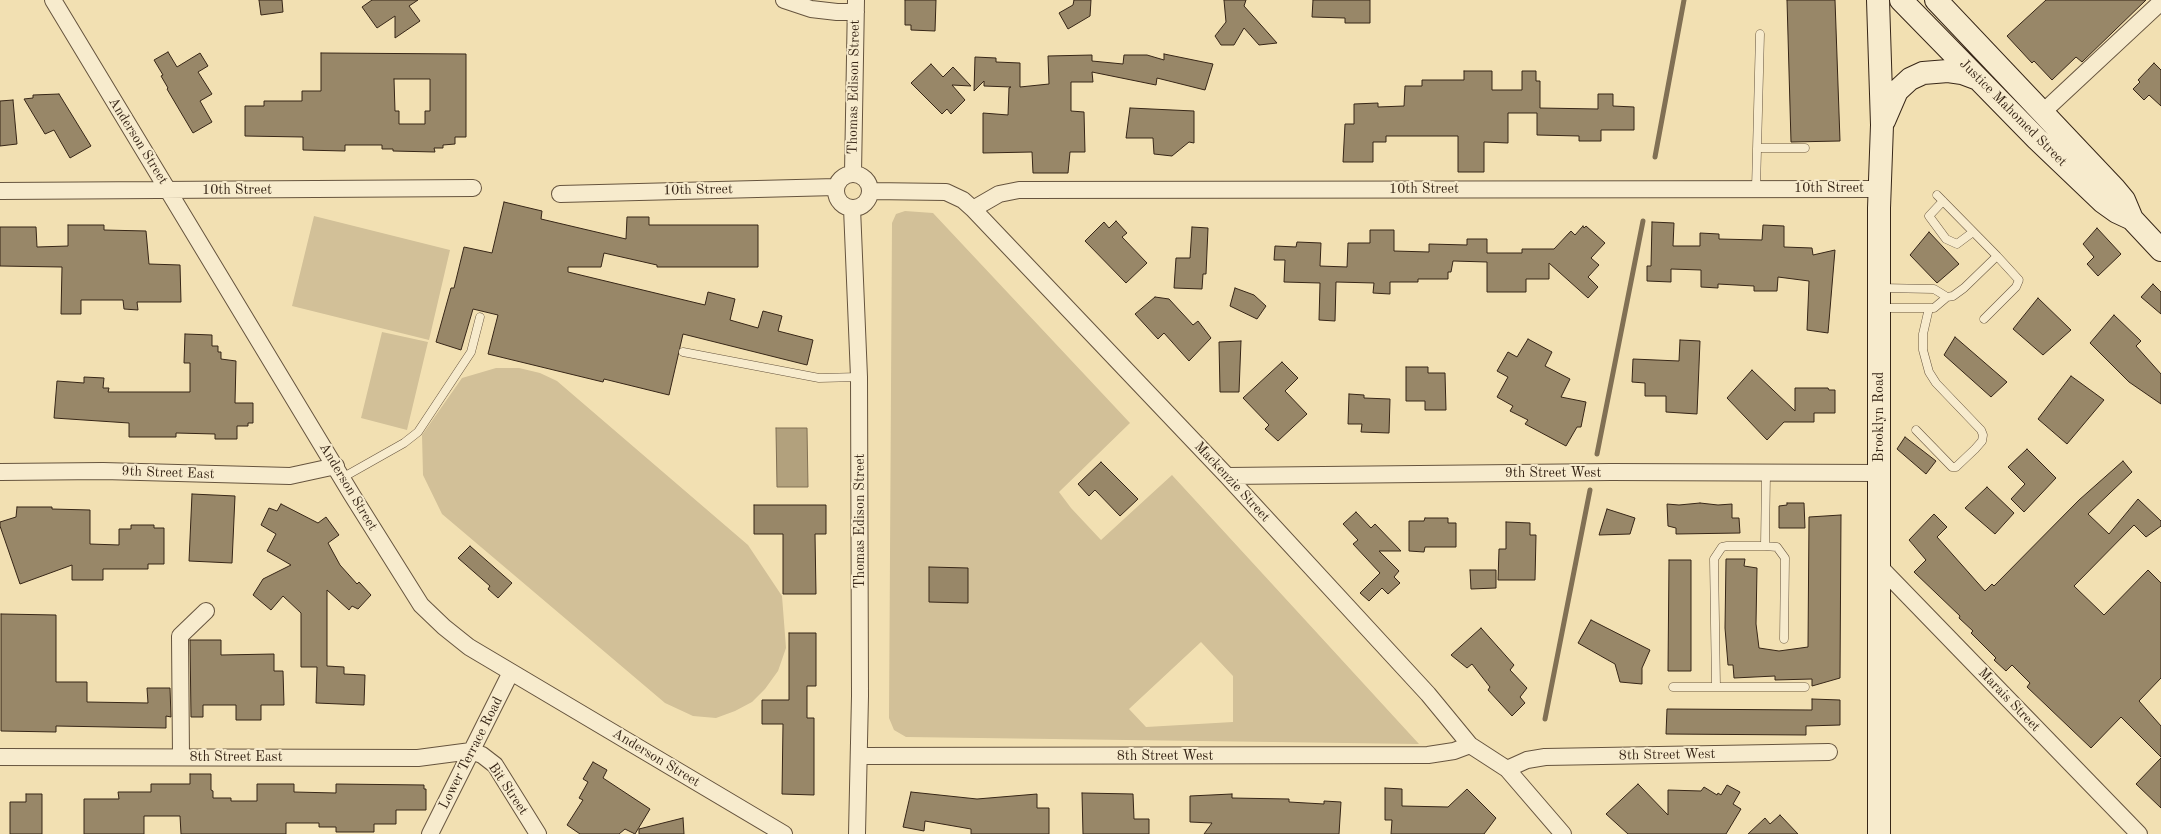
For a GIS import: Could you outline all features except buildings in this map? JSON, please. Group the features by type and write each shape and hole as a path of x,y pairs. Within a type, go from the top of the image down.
{"main road":[{"name":"Brooklyn Road","path":"1878,0 1882,126 1879,298 1879,834"},
{"name":"Justice Mahomed Street","path":"1901,0 2037,139 2103,202 2117,212 2132,218"},
{"name":"Justice Mahomed Street","path":"1936,0 2114,188 2124,200 2132,218 2161,250"},
{"path":"1882,126 1898,91 1910,79 1923,72 1948,71 1962,73 1979,79"}],"street":[{"name":"Anderson Street","path":"53,0 132,134 170,191 339,472 421,604 457,638 784,834"},
{"path":"784,0 811,9 837,12 856,6"},
{"path":"2044,112 2161,2"},
{"name":"Thomas Edison Street","path":"853,173 856,6"},
{"path":"853,173 863,177 871,191 862,206 852,208 846,207 838,199 836,187 842,178 853,173"},
{"name":"10th Street","path":"560,194 836,187"},
{"name":"10th Street","path":"0,191 473,188"},
{"name":"10th Street","path":"974,209 999,194 1019,190 1880,188"},
{"name":"Mackenzie Street","path":"871,191 946,192 963,200 974,209 1227,476 1428,694 1470,745 1507,769 1563,834"},
{"name":"Thomas Edison Street","path":"852,208 859,377 860,756 857,834"},
{"name":"9th Street East","path":"0,472 103,471 271,476 339,472"},
{"name":"9th Street West","path":"1227,476 1879,473"},
{"name":"Marais Street","path":"1879,566 2139,834"},
{"path":"181,757 180,636 206,611"},
{"name":"Lower Terrace Road","path":"430,834 511,672"},
{"name":"8th Street West","path":"860,756 1428,755 1454,751 1470,745"},
{"name":"8th Street East","path":"0,757 418,758 471,752"},
{"name":"Bit Street","path":"471,752 482,755 495,765 538,834"},
{"name":"8th Street West","path":"1507,769 1527,760 1545,756 1829,752"}],"lane":[{"path":"1756,188 1760,34"},
{"path":"1757,148 1805,148"},
{"path":"1973,232 1957,244 1946,239 1929,216 1940,198 1997,256 2019,280 2016,287 1984,319"},
{"path":"1879,298 1934,308 1947,296 1958,292 1997,256"},
{"path":"1879,298 1934,290 1947,296"},
{"path":"1916,430 1952,467 1956,467 1975,449 1982,441 1983,436 1981,430 1936,383 1929,372 1923,350 1929,308"},
{"path":"339,472 404,443 418,432 471,352 480,317"},
{"path":"683,352 819,378 859,377"},
{"path":"1765,546 1766,473"},
{"path":"1716,687 1714,559 1722,547 1777,547 1785,558 1784,640"},
{"path":"1673,687 1805,687"}],"shaded area":[{"path":"905,211 933,213 1130,423 1059,492 1071,508 1101,540 1172,475 1419,744 906,737 894,730 889,718 892,223 896,214","holes":["1201,642 1233,676 1233,722 1146,727 1129,709"]},
{"path":"314,216 450,250 429,340 292,306"},
{"path":"382,332 428,342 407,430 361,418"},
{"path":"496,368 519,368 540,373 557,381 748,545 782,596 786,648 778,671 765,689 752,702 716,718 693,716 665,703 442,514 423,475 422,435 462,378"},
{"path":"776,428 807,428 808,487 777,487"}],"waterway":[{"path":"1655,157 1684,0"},
{"path":"1597,454 1643,221"},
{"path":"1545,719 1590,490"}]}
